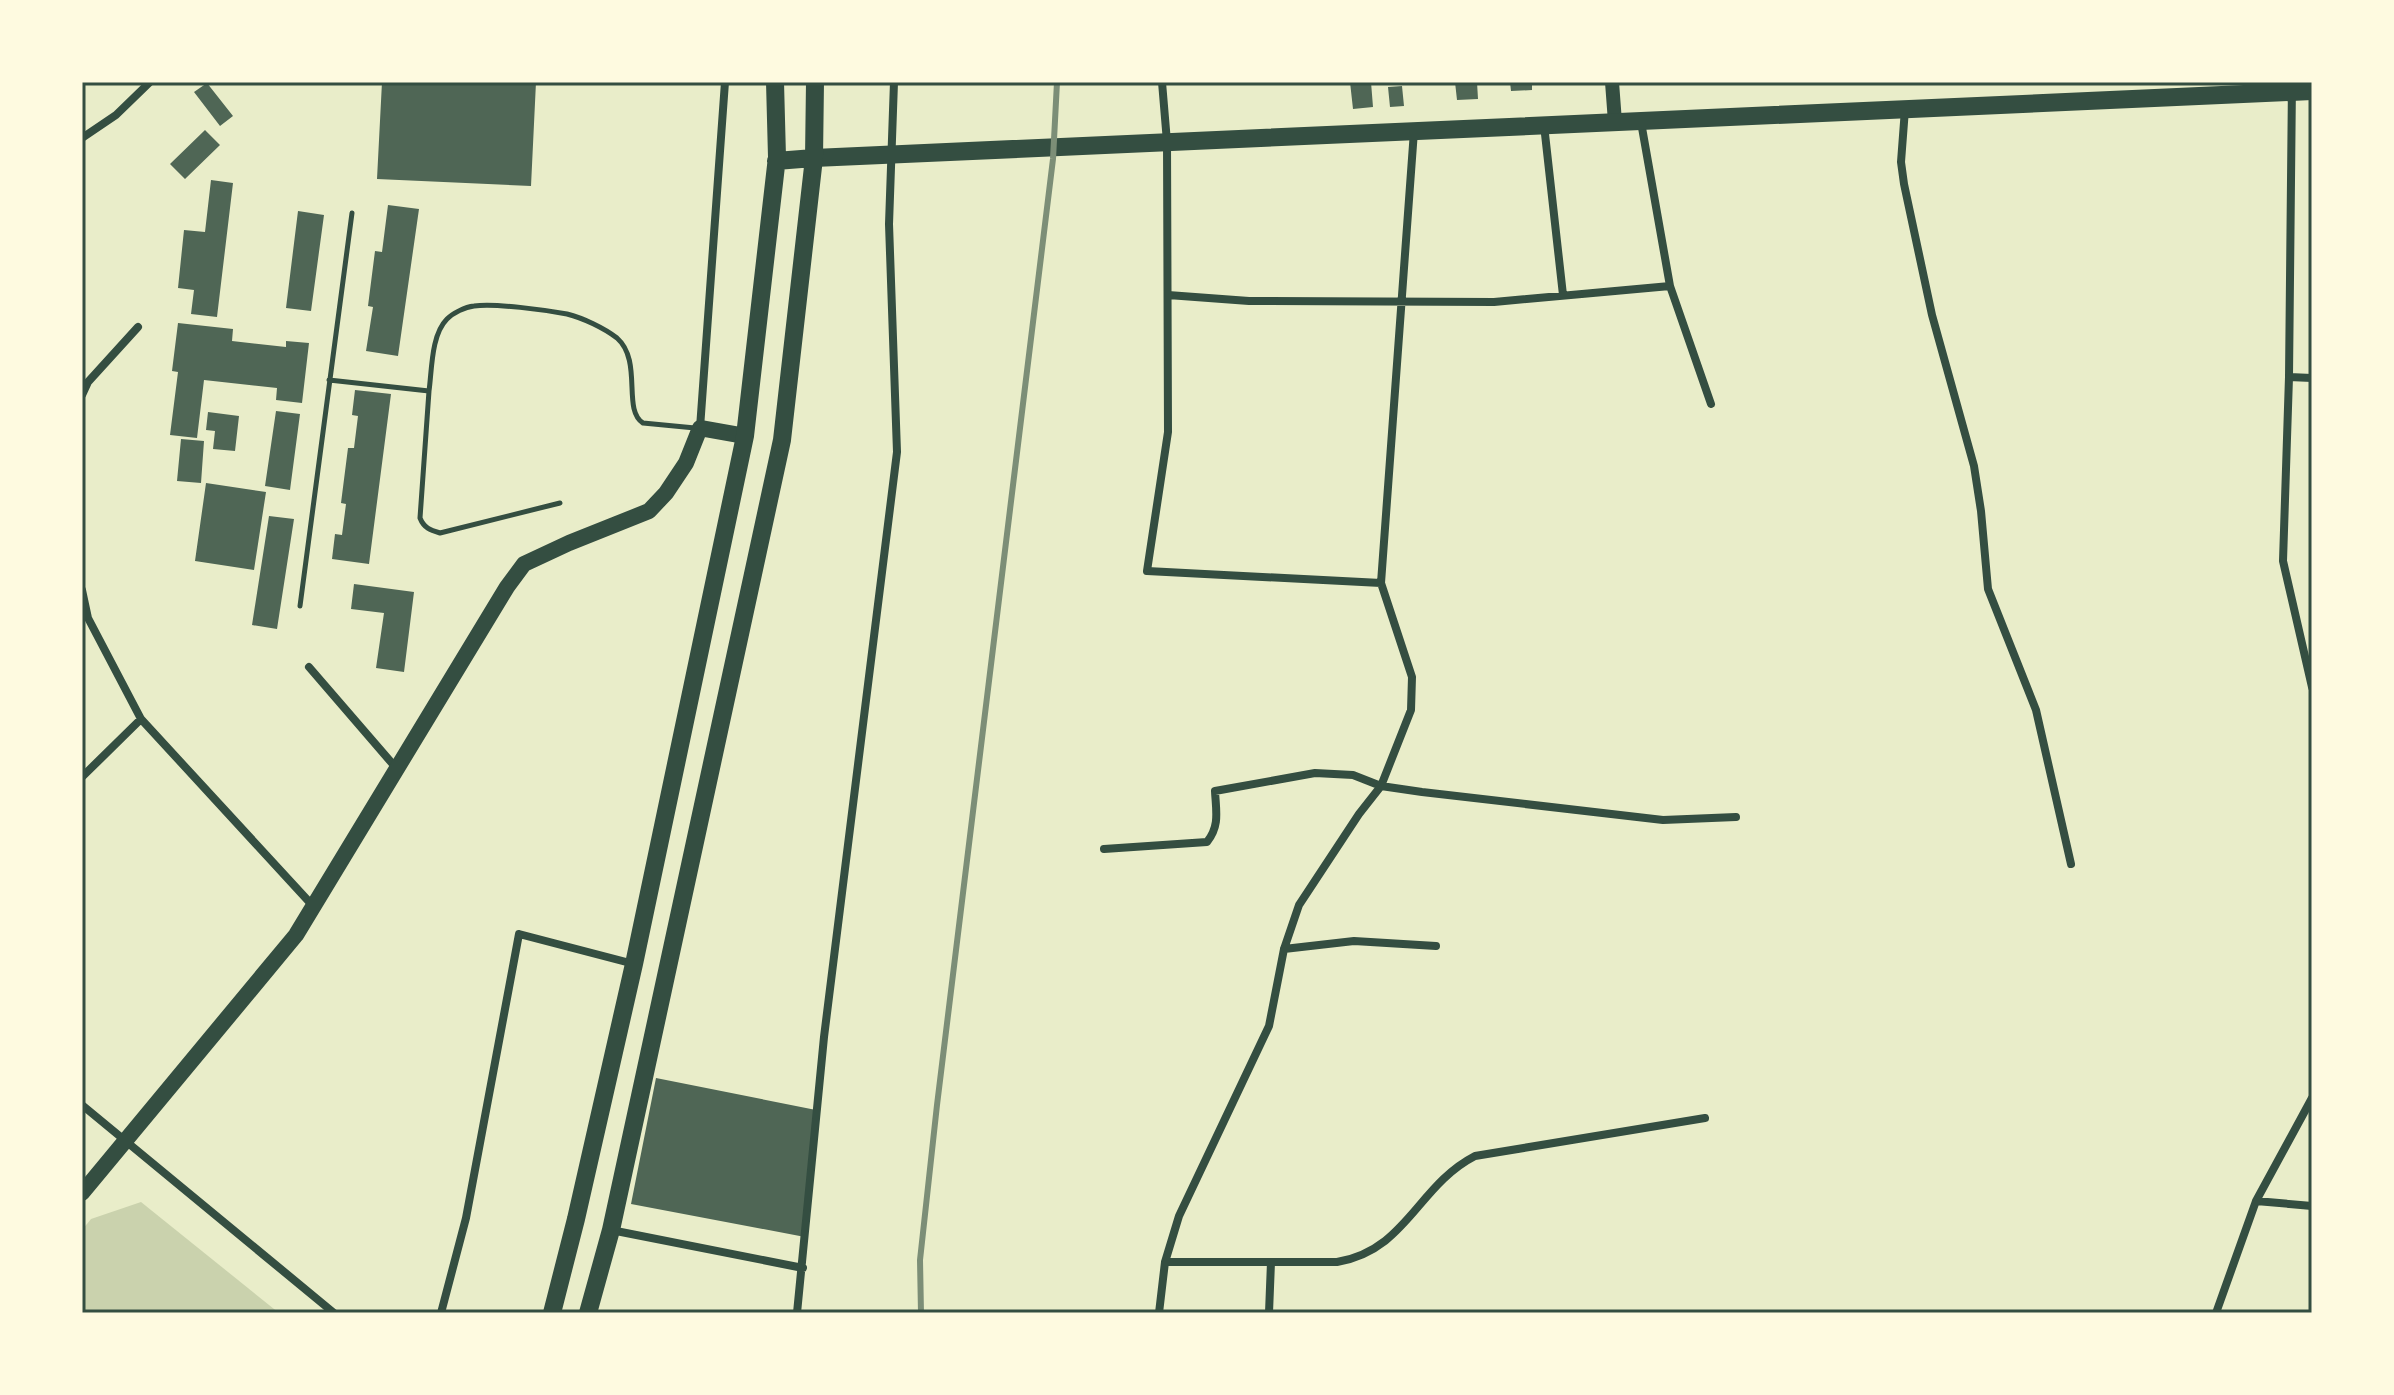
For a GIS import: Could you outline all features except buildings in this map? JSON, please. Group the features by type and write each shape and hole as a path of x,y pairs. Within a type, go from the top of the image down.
{"main road":[{"path":"552,1313 634,964 745,436 776,161 775,82"},
{"path":"588,1313 611,1230 782,440 814,158 815,82"},
{"path":"776,161 1905,109 2292,87 2312,91"},
{"path":"82,1193 296,935 507,587 524,564 649,511 666,493 686,463 700,428 745,436"}],"street":[{"path":"82,138 116,115 150,82"},
{"path":"700,428 725,82"},
{"path":"797,1313 826,1021 897,452 889,224 894,82"},
{"path":"1162,82 1167,142 1168,432 1147,571 1381,583"},
{"path":"1612,82 1615,122"},
{"path":"2292,87 2289,377 2283,561 2312,687"},
{"path":"1905,109 1901,162 1904,184 1932,315 1974,466 1988,589 2036,710 2071,864"},
{"path":"1641,121 1670,286 1711,404"},
{"path":"1544,125 1563,295"},
{"path":"1159,1313 1165,1262 1179,1216 1269,1026 1284,949 1299,905 1381,786 1411,710 1412,677 1381,583 1414,131"},
{"path":"1168,295 1249,301 1494,302 1670,286"},
{"path":"82,395 88,382 138,327"},
{"path":"2289,377 2312,378"},
{"path":"82,590 88,618 141,719 314,907"},
{"path":"309,667 397,770"},
{"path":"82,777 141,719"},
{"path":"1104,849 1207,842 1215,832 1217,823 1215,791 1315,773 1353,775 1381,786 1663,820 1736,817"},
{"path":"441,1313 475,1177 519,934 634,964"},
{"path":"1284,949 1354,941 1436,946"},
{"path":"2216,1313 2256,1201 2312,1098"},
{"path":"82,1105 334,1313"},
{"path":"1165,1262 1337,1262 1360,1258 1399,1231 1437,1183 1457,1165 1475,1156 1705,1118"},
{"path":"2256,1201 2312,1206"},
{"path":"611,1230 803,1268"},
{"path":"1269,1313 1271,1262"}],"lane":[{"path":"300,606 352,213"},
{"path":"560,503 440,533 423,525 420,518 429,391 439,331 458,311 474,306 568,314 595,325 618,339 628,354 637,419 643,423 700,428"},
{"path":"329,380 429,391"}],"green space":[{"path":"141,1202 279,1313 82,1313 82,1230 91,1219"}],"railway":[{"path":"921,1313 920,1260 937,1105 1053,159 1057,82"}]}
